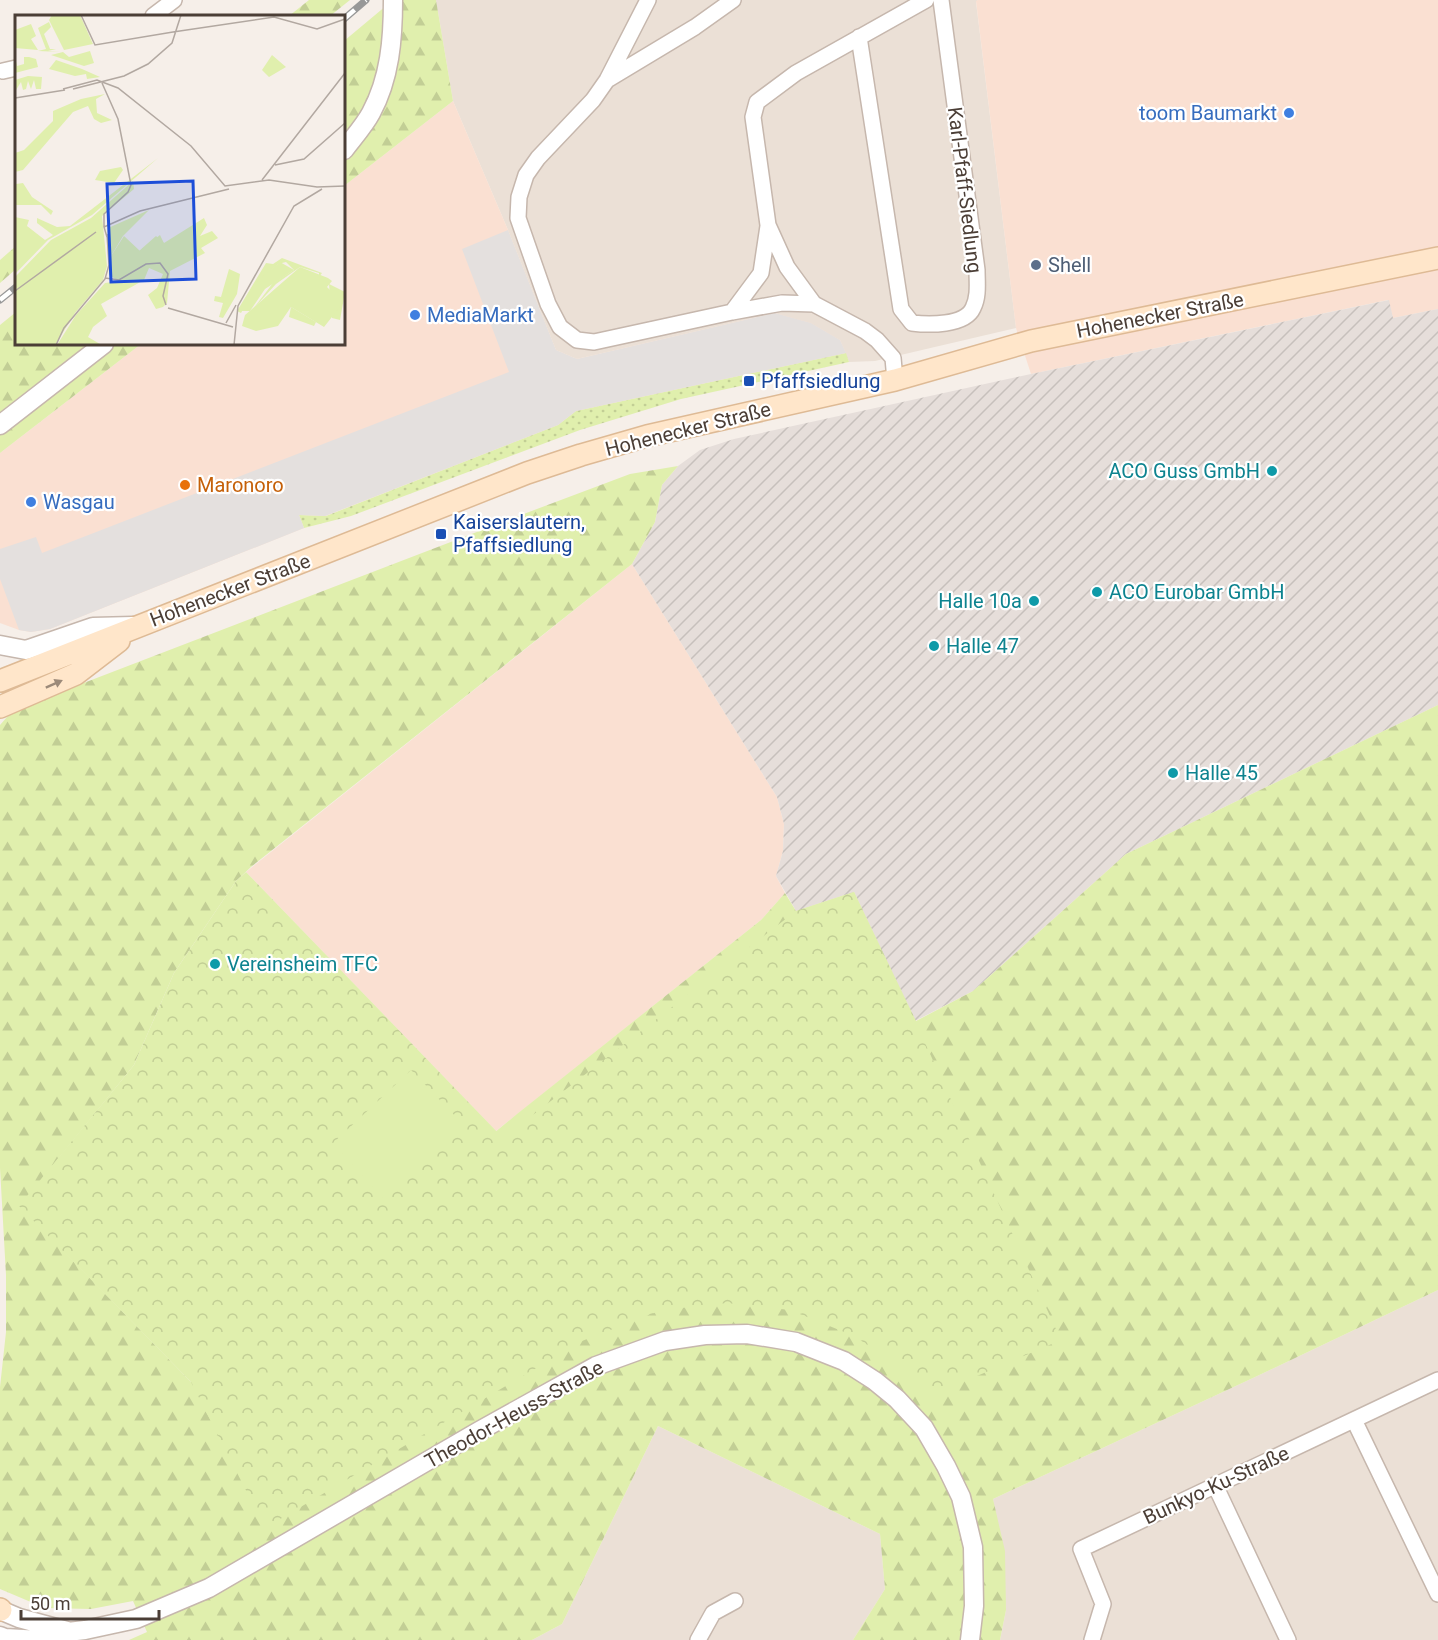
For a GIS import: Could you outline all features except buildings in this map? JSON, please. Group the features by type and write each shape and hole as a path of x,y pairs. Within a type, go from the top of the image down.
{"main road":[{"name":"Hohenecker Straße","path":"0,681 527,473 581,455 647,436 895,380 1031,341 1438,258"},
{"path":"0,707 76,674 138,626"}],"street":[{"path":"154,15 174,0"},
{"path":"345,149 370,114 384,83 392,46 393,0"},
{"path":"648,0 607,80 593,100 538,158 526,176 519,196 518,218 548,304 560,327 578,340 594,342 782,303 814,304"},
{"path":"607,80 695,27 733,0"},
{"path":"732,312 761,273 768,225 753,117 757,102 796,73 926,0"},
{"name":"Karl-Pfaff-Siedlung","path":"859,37 902,309 912,323 931,325 960,320 972,311 977,294 977,270 941,0"},
{"path":"768,225 787,267 814,304 865,331 877,340 892,358 895,380"},
{"path":"0,425 103,345"},
{"path":"0,645 26,650 93,627 138,626"},
{"name":"Theodor-Heuss-Straße","path":"0,1636 40,1640 68,1632 136,1619 209,1588 469,1436 596,1366 665,1341 705,1335 747,1334 796,1342 844,1361 875,1381 897,1399 924,1428 961,1497 974,1546 974,1606 970,1640"},
{"name":"Bunkyo-Ku-Straße","path":"1092,1640 1103,1604 1081,1549 1438,1380"},
{"path":"1354,1420 1438,1594"},
{"path":"1215,1485 1288,1640"},
{"path":"698,1640 713,1613 735,1601"},
{"name":"Theodor-Heuss-Straße","path":"0,1610 68,1632"}],"shaded area":[{"path":"436,0 978,0 976,2 1016,328 875,361 849,362 840,340 775,313 577,359 556,350 453,101"},
{"path":"1438,0 1438,309 1393,318 1388,300 1031,374 1016,328 976,1"},
{"path":"453,101 556,350 577,359 775,313 811,323 840,340 846,353 576,411 558,425 325,516 299,515 304,528 50,629 31,632 0,623 0,453 140,345 345,345 345,185"},
{"path":"508,230 556,350 577,359 775,313 811,323 840,340 846,353 576,411 558,425 325,516 299,515 304,528 50,629 31,632 19,630 0,579 0,549 36,537 42,553 509,372 462,249"},
{"path":"1389,300 1393,318 1438,309 1438,705 1126,854 973,991 915,1021 854,892 796,911 776,876 783,851 784,824 777,797 632,564 655,522 662,485 678,466 700,450 734,439 1031,374"},
{"path":"632,564 777,797 784,824 783,851 776,876 785,893 761,920 496,1131 246,872"},
{"path":"1438,1290 1438,1640 1000,1640 1006,1610 993,1499"},
{"path":"658,1426 880,1534 885,1589 853,1640 532,1640 562,1624"}],"green space":[{"path":"309,0 350,0 331,15 290,15"},
{"path":"393,0 436,0 453,101 345,185 345,40"},
{"path":"15,247 15,270 0,283 0,260"},
{"path":"15,313 15,345 140,345 0,453 0,325"},
{"path":"846,353 849,362 681,399 580,430 351,516 304,528 299,515 326,516 558,425 576,411"},
{"path":"678,466 662,485 655,522 632,564 236,881 174,973 134,1065 20,1206 191,1382 517,1114 761,920 785,893 796,911 854,892 916,1021 973,991 1126,854 1438,705 1438,1290 993,1499 1005,1551 1006,1610 1000,1640 853,1640 885,1589 880,1534 658,1426 562,1624 532,1640 129,1640 147,1632 133,1601 91,1609 45,1608 0,1589 0,1387 6,1332 6,1275 0,1168 0,725 7,717 29,704 513,518 630,474"},
{"path":"246,872 503,1138 796,911 854,892 1061,1340 930,1396 899,1366 854,1336 790,1310 727,1303 662,1310 582,1341 265,1528 191,1382 19,1206 134,1065 174,973 236,881"},
{"path":"411,1070 461,1122 383,1198 333,1143"}],"railway":[{"path":"345,18 366,0"},
{"path":"0,300 15,288"}],"place":[{"name":"toom Baumarkt","path":"1289,113"},
{"name":"Shell","path":"1036,265"},
{"name":"MediaMarkt","path":"415,315"},
{"name":"Pfaffsiedlung","path":"749,381"},
{"name":"ACO Guss GmbH","path":"1272,471"},
{"name":"Maronoro","path":"185,485"},
{"name":"Wasgau","path":"31,502"},
{"name":"Kaiserslautern, Pfaffsiedlung","path":"441,534"},
{"name":"ACO Eurobar GmbH","path":"1097,592"},
{"name":"Halle 10a","path":"1034,601"},
{"name":"Halle 47","path":"934,646"},
{"name":"Halle 45","path":"1173,773"},
{"name":"Vereinsheim TFC","path":"215,964"}]}
